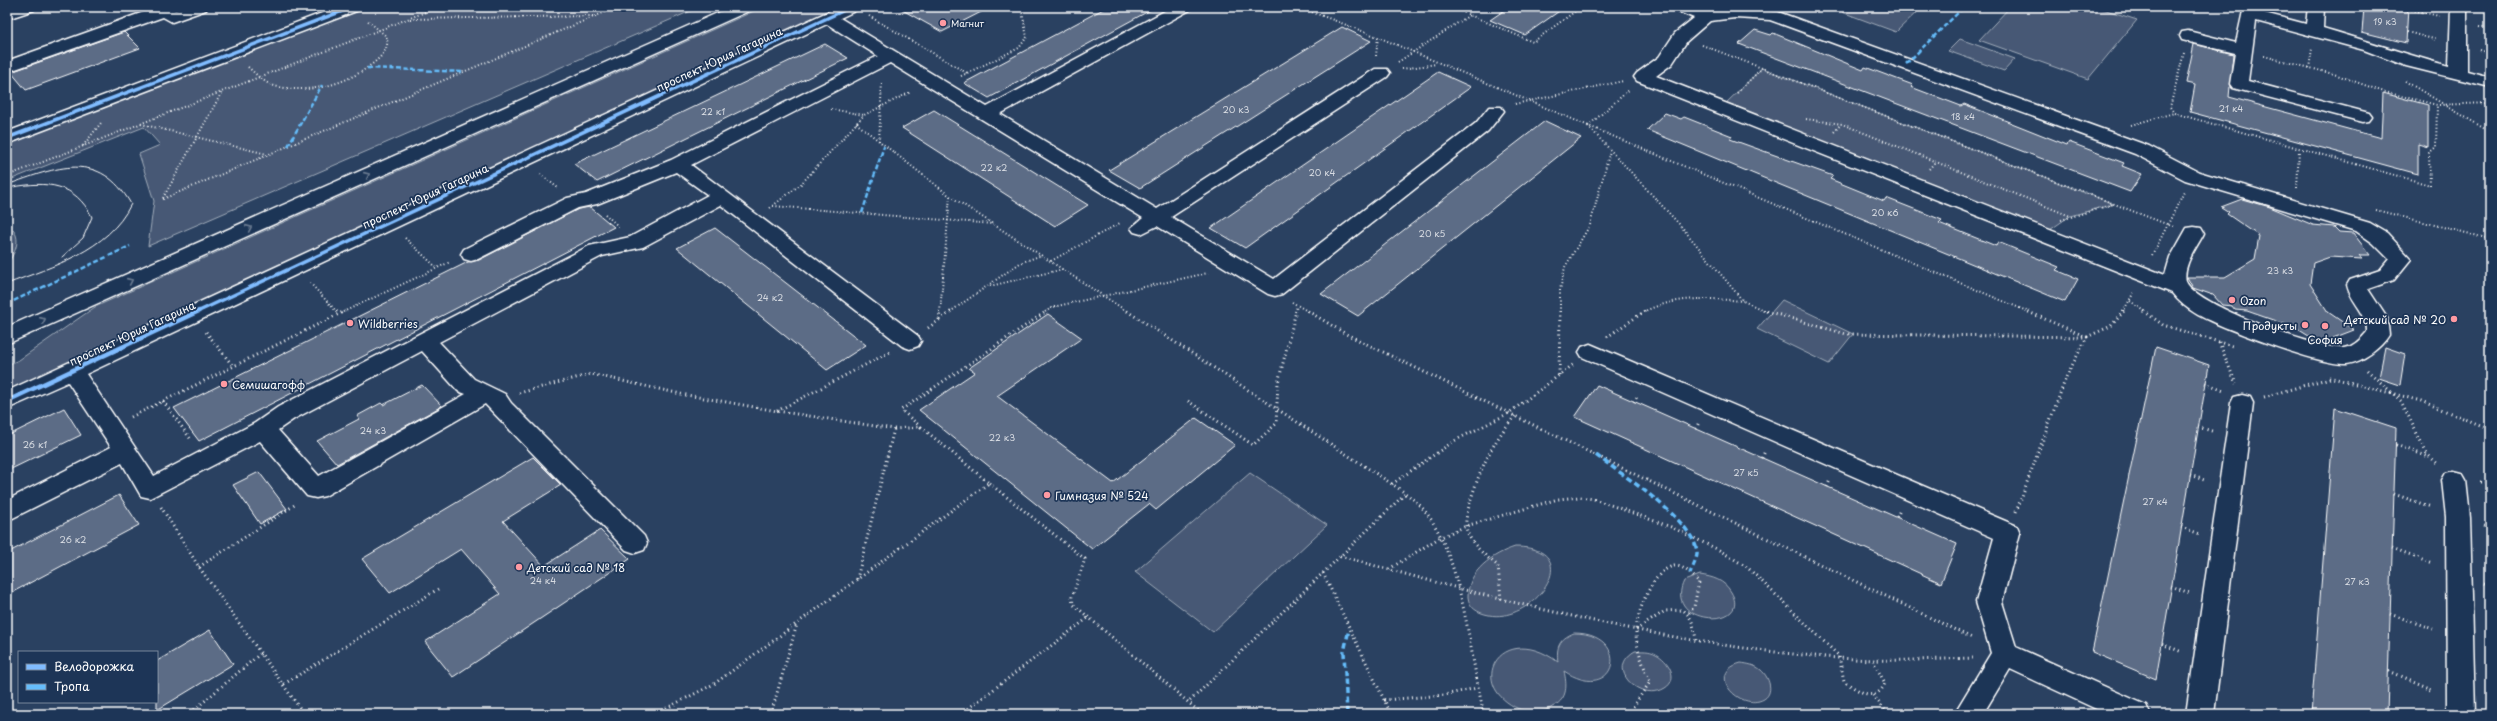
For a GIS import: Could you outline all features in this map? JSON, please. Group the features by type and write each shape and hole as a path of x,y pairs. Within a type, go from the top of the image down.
{"main road":[{"path":"7,14 28,7"},
{"path":"7,67 164,9 172,17 200,7"},
{"path":"7,138 353,7"},
{"path":"7,320 719,7"},
{"path":"7,336 746,7"},
{"path":"987,114 1184,7"},
{"path":"1680,7 1705,17 1736,13 1772,15 2142,150 2192,176 2297,206 2363,227 2380,238 2401,258 2387,275 2357,285 2358,295 2374,310 2379,325 2378,335 2358,351 2347,356 2322,352 2206,310 2176,283 2176,266 2194,233"},
{"path":"2314,31 2316,7"},
{"path":"2458,74 2459,7"},
{"name":"проспект Юрия Гагарина","path":"7,401 828,18 858,10"},
{"path":"2363,117 2238,84 2242,50 2249,14 2370,46 2412,62 2490,82"},
{"path":"1643,77 1666,60 1671,49 1705,17"},
{"path":"828,18 887,58 937,84 987,114 1149,224 1237,266 1275,289 1482,127 1495,111"},
{"path":"2188,36 2242,50"},
{"path":"471,254 582,201 678,164 887,58"},
{"path":"1149,224 1381,73"},
{"path":"1643,77 2044,234 2142,275 2181,289"},
{"path":"678,164 754,219 910,341"},
{"path":"72,371 126,450 150,489 263,429 286,413 596,251 636,242 722,196"},
{"path":"424,340 466,385 491,397 635,542"},
{"path":"1590,352 2008,533 1989,602 2005,654 2136,714"},
{"path":"263,429 316,489 491,397"},
{"path":"2200,714 2242,403"},
{"path":"7,511 126,450"},
{"path":"2454,480 2458,513 2461,714"},
{"path":"1968,714 2005,654"}],"path":[{"path":"7,176 438,7"},
{"path":"222,92 163,198 617,7"},
{"path":"754,219 801,184 864,115 967,73 1019,48 1027,37 1021,7"},
{"path":"1299,7 1413,52 1528,100 2087,337"},
{"path":"1451,7 1533,42 1581,7"},
{"path":"858,10 967,73"},
{"path":"1381,73 1470,15"},
{"path":"408,19 596,16"},
{"path":"259,77 270,85 293,88 322,85 346,78 367,68 386,50 387,39 379,30"},
{"path":"2174,113 2170,107 2188,36"},
{"path":"1681,38 2167,224"},
{"path":"2242,50 2337,75 2381,91 2437,105 2490,103"},
{"path":"879,141 881,107 887,58"},
{"path":"1722,107 1762,68"},
{"path":"1528,100 1643,77"},
{"path":"1588,126 1643,77"},
{"path":"2405,80 2490,132"},
{"path":"2110,138 2116,129 2174,113 2299,150 2430,185 2429,153 2436,147 2437,105"},
{"path":"1804,118 1842,124 2070,216"},
{"path":"856,123 950,196 1107,296 1406,494 1426,513 1439,538 1458,589 1467,623 1477,688 1484,714"},
{"path":"141,124 268,154"},
{"path":"1588,126 1680,226 1744,301"},
{"path":"2297,206 2299,150"},
{"path":"1559,375 1560,290 1566,267 1590,225 1610,151"},
{"path":"535,170 620,227 618,246"},
{"path":"1392,484 1454,441 1509,413 1644,310 1658,304 1686,298 1704,297 1744,301 1772,314 1846,334 2087,337 2103,333 2116,324 2185,190"},
{"path":"939,320 950,196"},
{"path":"2044,234 2070,216 2114,204"},
{"path":"772,206 994,224"},
{"path":"1052,261 1122,222 1149,224"},
{"path":"400,233 436,267"},
{"path":"110,427 436,267 471,254"},
{"path":"777,411 910,341 1020,263 1042,255"},
{"path":"1202,714 1190,702 1073,604 1072,597 1085,559 989,483 901,410 1053,307 1237,266"},
{"path":"987,286 1064,269"},
{"path":"306,278 339,314"},
{"path":"1275,289 1297,306 1346,334 2005,654"},
{"path":"1188,401 1253,445 1276,424 1278,383 1297,306"},
{"path":"202,327 233,366"},
{"path":"2008,533 2067,375 2087,337"},
{"path":"2219,342 2242,403 2331,378"},
{"path":"2347,356 2376,376 2396,394 2401,401 2427,454 2454,480"},
{"path":"491,397 591,374 681,394 777,411 894,429 921,427"},
{"path":"163,401 205,460"},
{"path":"1501,599 1498,566 1475,545 1466,526 1471,498 1478,476 1498,434 1515,416"},
{"path":"857,580 894,429"},
{"path":"2396,445 2432,458"},
{"path":"655,714 714,684 989,483"},
{"path":"150,489 199,566 304,714"},
{"path":"199,566 288,510 316,489"},
{"path":"1190,702 1406,494"},
{"path":"1388,570 1439,538 1466,526 1519,508 1558,499 1580,497 1617,506 1672,527 1719,550 1747,567 1839,656 1844,681 1863,694 1873,695 1882,690 1885,683 1873,660"},
{"path":"1340,556 1458,589 1636,630 1749,648 1873,660 1983,658 2005,654"},
{"path":"1628,714 1650,682 1640,655 1636,630 1639,612 1655,580 1672,566 1681,567 1699,582 1694,607 1688,614"},
{"path":"1323,573 1390,714"},
{"path":"284,684 438,589"},
{"path":"1636,630 1659,612 1681,609 1688,614 1695,623 1696,640"},
{"path":"961,714 1088,618"},
{"path":"771,714 797,623"},
{"path":"193,714 194,710 261,653"},
{"path":"1384,700 1444,695 1477,688"},
{"path":"1873,695 1888,714"}],"shaded area":[{"path":"369,7 700,7 148,246 154,201 139,154 160,145 144,127 7,181 7,144"},
{"path":"763,7 837,7 7,391 7,365 19,360 95,307"},
{"path":"1847,7 1922,7 1896,32 1842,12"},
{"path":"2010,7 2097,7 2137,20 2088,79 1979,40"},
{"path":"1960,39 2015,59 2004,71 1948,51"},
{"path":"1762,68 2114,204 2070,216 2044,234 1722,107"},
{"path":"7,225 15,234 17,244 7,264"},
{"path":"1782,300 1853,334 1829,364 1757,329"},
{"path":"1250,473 1327,525 1213,632 1135,572"},
{"path":"1515,547 1537,550 1549,559 1551,571 1547,584 1537,597 1523,608 1506,615 1489,615 1481,613 1472,607 1469,601 1469,588 1472,579 1490,559"},
{"path":"1700,575 1718,580 1728,588 1735,604 1730,613 1720,617 1708,618 1695,614 1685,607 1681,596 1684,581"},
{"path":"1574,633 1593,636 1605,644 1611,654 1611,665 1606,674 1597,680 1582,679 1564,671 1566,686 1564,695 1559,703 1546,710 1532,712 1523,711 1502,698 1494,685 1492,672 1496,660 1506,652 1520,648 1538,651 1558,662 1558,648 1560,644 1565,638"},
{"path":"1635,651 1651,652 1665,661 1671,670 1672,680 1665,688 1656,691 1646,691 1637,688 1629,682 1625,675 1623,666 1626,658"},
{"path":"1741,663 1756,667 1761,670 1767,678 1770,687 1767,696 1764,699 1759,701 1750,701 1741,699 1728,688 1725,681 1726,674 1731,667"}],"building":[{"name":"Магнит","path":"897,7 991,7 942,32"},
{"path":"1107,7 1156,7 989,98 964,83"},
{"path":"1509,7 1565,7 1525,35 1490,20"},
{"path":"2364,7 2408,7 2406,43 2362,32"},
{"path":"1342,27 1371,41 1140,188 1109,170"},
{"path":"1755,30 1771,35 1773,33 1863,70 1865,67 1913,85 1911,87 1961,106 1964,104 2067,145 2069,142 2124,163 2122,166 2142,174 2130,192 1739,44"},
{"path":"124,32 140,48 26,90 11,72"},
{"path":"825,44 848,58 597,182 574,164"},
{"path":"2194,44 2233,54 2229,97 2381,138 2383,93 2428,105 2428,147 2418,144 2418,174 2190,112 2195,85 2186,83"},
{"path":"1438,72 1471,87 1245,248 1211,228"},
{"path":"934,110 1088,205 1055,226 902,128"},
{"path":"1665,113 1681,119 1684,117 1732,136 1730,139 1833,176 1830,179 1884,201 1886,198 1942,220 1939,223 1996,246 1998,242 2059,267 2056,270 2078,279 2065,302 1647,130"},
{"path":"1545,121 1581,138 1358,316 1321,294"},
{"path":"2242,199 2270,207 2313,225 2334,227 2339,232 2353,233 2370,255 2359,255 2362,259 2330,257 2313,263 2310,284 2328,312 2354,330 2320,343 2296,328 2247,311 2235,310 2232,306 2222,305 2213,295 2193,288 2187,277 2225,277 2255,259 2259,236 2227,214 2229,212 2221,207"},
{"path":"590,207 614,227 199,441 174,408 468,262 479,260 578,209"},
{"path":"715,228 866,345 827,370 677,248"},
{"path":"1048,314 1082,338 997,396 1113,483 1196,418 1235,445 1156,510 1149,504 1092,549 919,410 975,372 969,368"},
{"path":"2156,347 2209,365 2156,679 2092,652"},
{"path":"2385,347 2405,354 2400,385 2379,378"},
{"path":"422,385 442,406 337,464 317,441 359,419 357,416 381,403 383,405"},
{"path":"1597,385 1957,544 1941,583 1575,417"},
{"path":"64,408 81,435 7,471 7,436"},
{"path":"2335,408 2396,428 2387,714 2311,714"},
{"path":"533,457 561,485 503,521 544,566 600,530 630,559 453,677 425,642 500,594 461,549 390,593 362,559"},
{"path":"259,472 287,509 260,524 233,485"},
{"path":"119,495 139,525 7,595 7,553"},
{"path":"210,630 233,664 157,710 158,660"}],"tram line":[{"path":"7,185 60,169 76,167 91,169 105,175 119,187 131,204 121,220 108,234 94,245 78,255 43,271 7,284"},
{"path":"13,187 37,184 59,187 77,197 85,206 92,217 83,238 62,257"}],"marked path":[{"path":"1906,64 1930,38 1964,7"},
{"path":"367,68 464,72"},
{"path":"288,146 322,85"},
{"path":"862,213 884,146"},
{"path":"7,304 130,246"},
{"path":"1596,455 1670,512 1683,526 1692,539 1697,551 1690,574"},
{"path":"1347,714 1344,652 1349,629"}],"cycle path":[{"path":"7,138 353,7"},
{"path":"7,401 851,7"}],"place":[{"name":"Магнит","path":"943,23"},
{"name":"Ozon","path":"2232,300"},
{"name":"Детский сад № 20","path":"2454,319"},
{"name":"Wildberries","path":"350,323"},
{"name":"Продукты","path":"2305,325"},
{"name":"София","path":"2325,326"},
{"name":"Семишагофф","path":"224,384"},
{"name":"Гимназия № 524","path":"1047,495"},
{"name":"Детский сад № 18","path":"519,567"}]}
